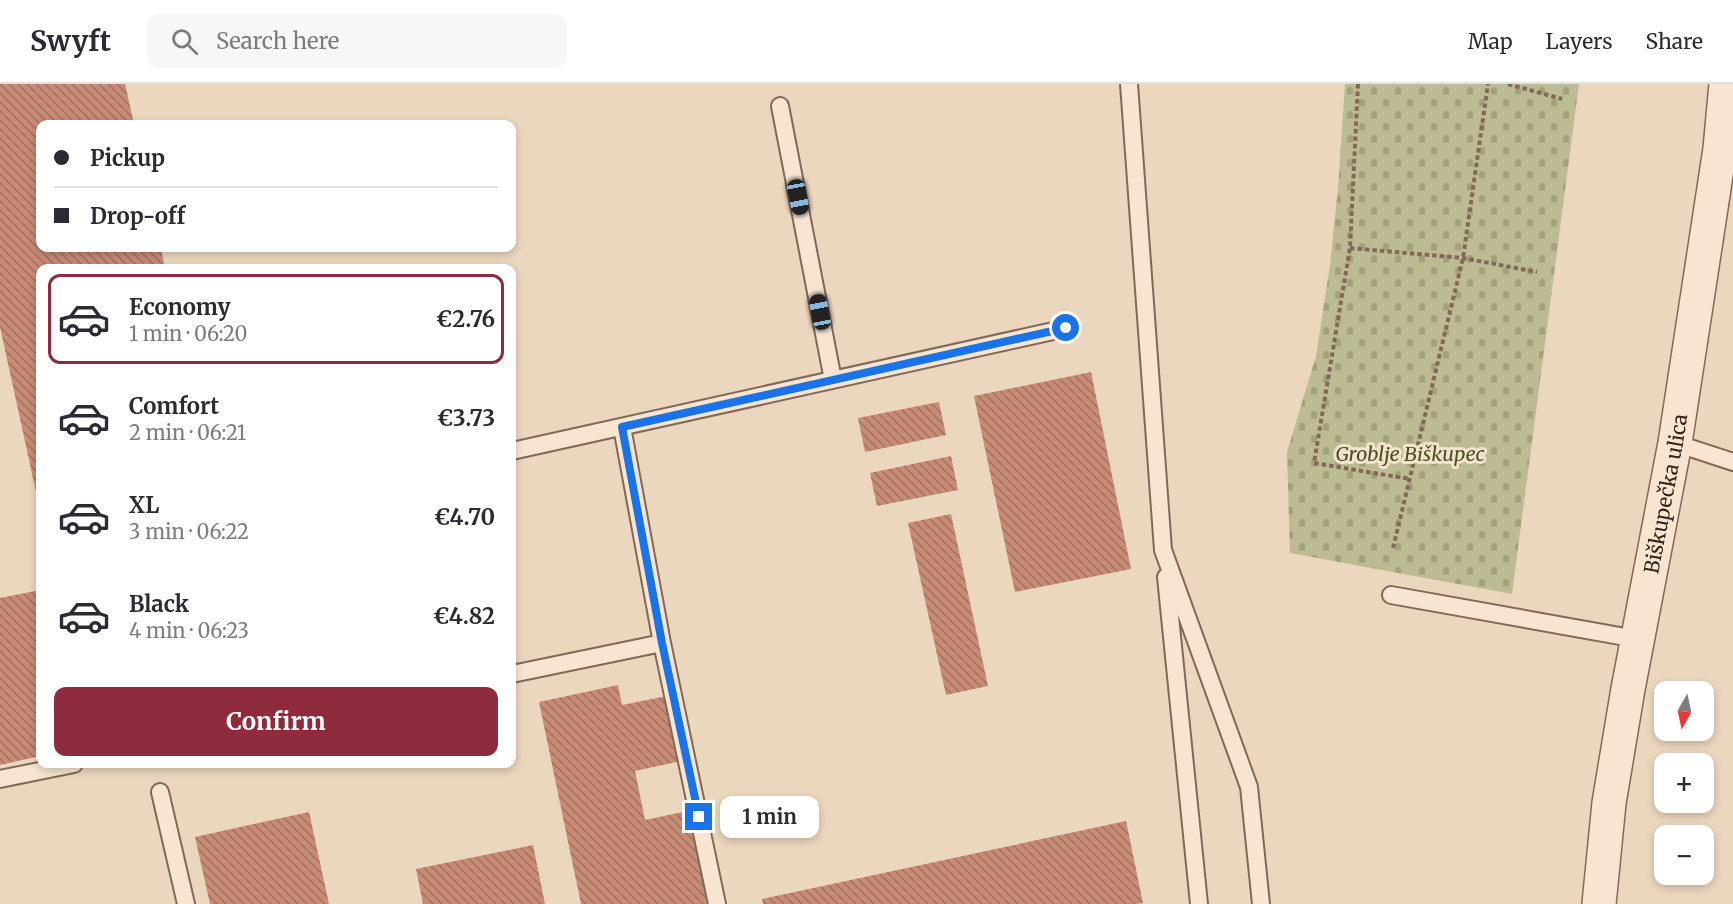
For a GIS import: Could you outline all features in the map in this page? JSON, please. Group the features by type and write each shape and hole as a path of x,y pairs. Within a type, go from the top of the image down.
{"street":[{"name":"Biškupečka ulica","path":"1599,904 1609,803 1637,639 1675,443 1720,149 1726,84"}],"lane":[{"path":"1129,84 1163,550 1199,904"},
{"path":"780,106 833,380"},
{"path":"516,450 1066,328"},
{"path":"622,427 662,643 717,904"},
{"path":"1675,443 1733,462"},
{"path":"1163,550 1249,787 1261,904"},
{"path":"1391,595 1637,639"},
{"path":"516,673 662,643"},
{"path":"0,779 54,768"},
{"path":"160,792 186,904"}],"path":[{"path":"1358,84 1350,248 1314,463 1410,478"},
{"path":"1393,548 1463,258 1488,84"},
{"path":"1508,84 1562,99"},
{"path":"1350,248 1463,258 1537,272"}],"green space":[{"name":"Groblje Biškupec","path":"1345,84 1579,84 1512,594 1290,553 1287,452 1316,356 1330,265"}],"building":[{"path":"0,84 125,84 133,120 36,120 36,252 162,252 164,264 36,264 36,492 0,327"},
{"path":"1091,372 1131,569 1015,592 974,396"},
{"path":"939,402 946,435 865,452 858,418"},
{"path":"951,456 958,490 877,506 870,473"},
{"path":"951,514 988,686 946,695 908,523"},
{"path":"36,591 36,757 0,765 0,598"},
{"path":"618,685 622,705 667,696 681,761 635,771 645,820 692,810 712,904 581,904 539,702"},
{"path":"309,812 329,904 210,904 195,837"},
{"path":"1126,821 1143,903 763,904 762,899"},
{"path":"533,845 545,904 423,904 416,869"}],"route":[{"path":"699,817 662,643 622,427 1066,328"}]}
